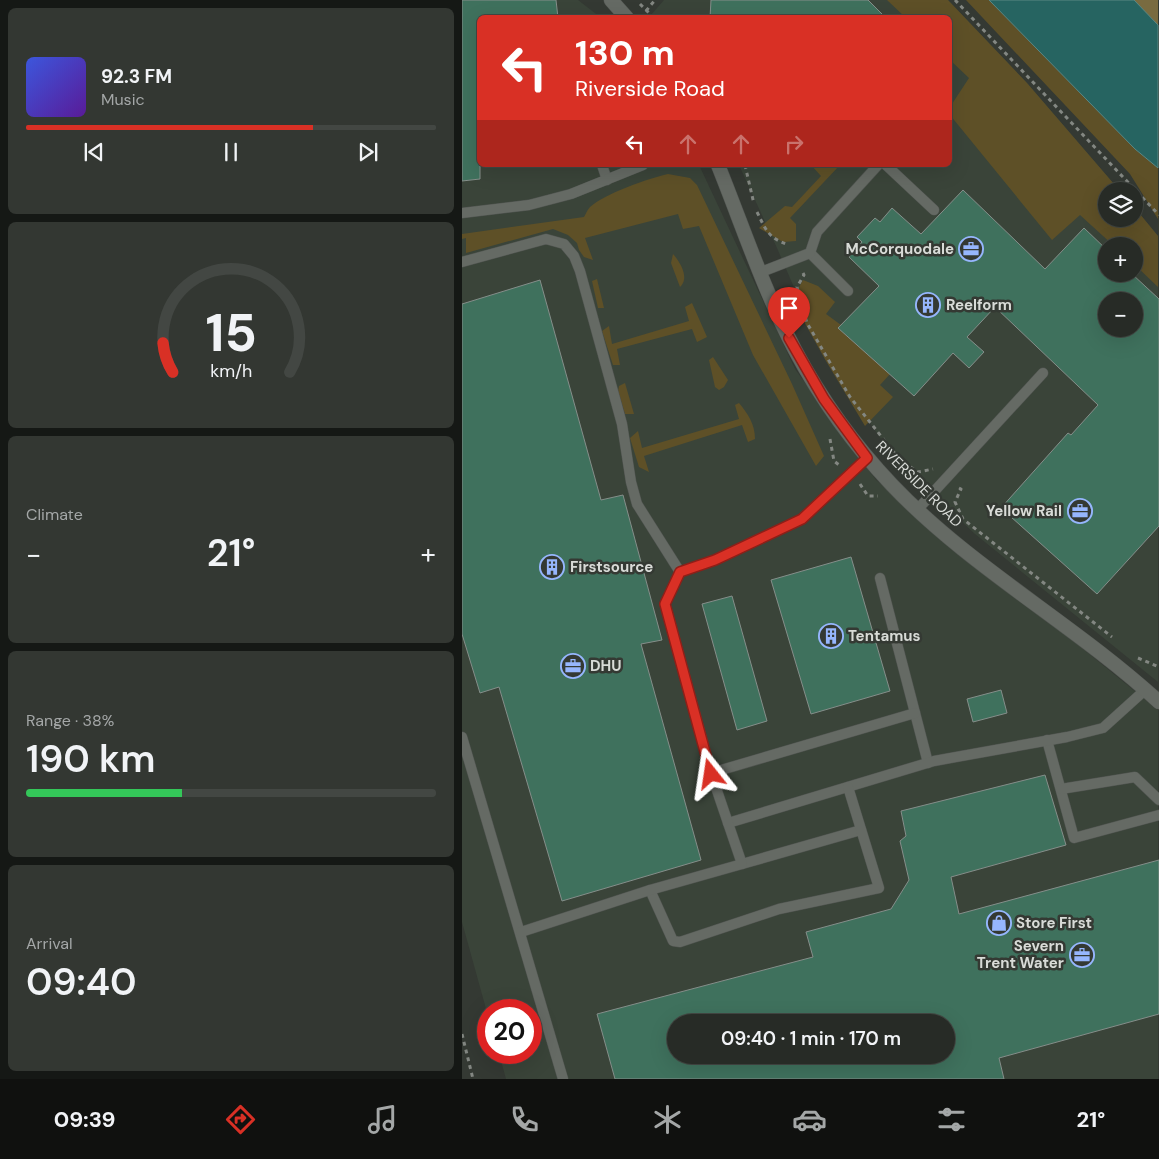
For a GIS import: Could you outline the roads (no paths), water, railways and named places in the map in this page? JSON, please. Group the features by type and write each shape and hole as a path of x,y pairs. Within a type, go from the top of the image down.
{"street":[{"path":"611,0 625,15"},
{"name":"RIVERSIDE ROAD","path":"719,167 784,327 809,376 867,458 891,484 965,551 1113,664 1158,702"}],"lane":[{"path":"603,167 608,180"},
{"path":"462,213 529,205 572,194 638,167"},
{"path":"761,272 810,253 817,232 876,167"},
{"path":"888,167 934,210"},
{"path":"462,262 546,239 564,244 574,256 587,295 622,424 631,482 637,504 680,572"},
{"path":"810,253 848,290"},
{"path":"918,509 1043,373"},
{"path":"742,864 711,774 665,604 680,572 715,560 802,519 867,458"},
{"path":"880,578 928,763"},
{"path":"728,823 928,763 1103,728 1145,690"},
{"path":"711,774 915,713"},
{"path":"462,737 563,1079"},
{"path":"1047,740 1074,838 1158,815"},
{"path":"1062,789 1135,777 1158,800"},
{"path":"650,890 673,941 680,942 779,909 879,888 848,787"},
{"path":"521,932 650,890 861,830"}],"water":[{"path":"989,0 1134,0 1158,25 1158,168 1135,149"}],"place":[{"name":"McCorquodale","path":"971,249"},
{"name":"Reelform","path":"928,305"},
{"name":"Yellow Rail","path":"1080,511"},
{"name":"Firstsource","path":"552,567"},
{"name":"Tentamus","path":"831,636"},
{"name":"DHU","path":"573,666"},
{"name":"Store First","path":"999,923"},
{"name":"Severn Trent Water","path":"1082,955"}]}
